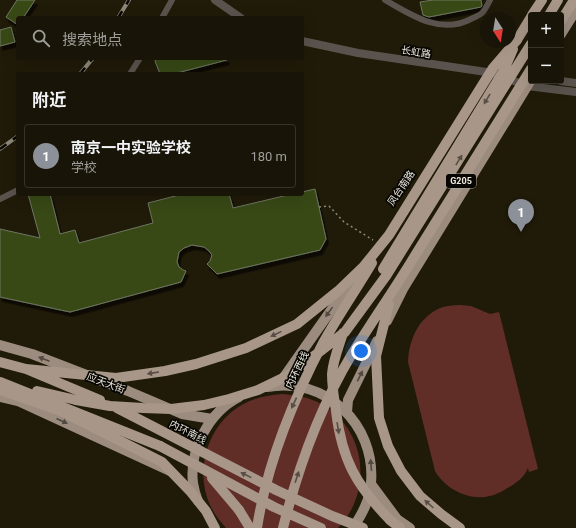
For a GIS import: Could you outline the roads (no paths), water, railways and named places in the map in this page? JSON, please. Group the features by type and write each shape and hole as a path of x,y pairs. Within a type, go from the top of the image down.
{"highway":[{"path":"534,12 542,0"},
{"path":"551,12 558,0"},
{"path":"564,16 574,0"},
{"path":"400,528 375,504 364,490 352,471 345,455 339,435 334,396 332,374 335,358 346,322 382,271 504,70 517,40 528,22"},
{"path":"26,369 116,378 140,376 196,364 246,348 297,324 338,291 364,266 389,236 493,68 517,40"},
{"path":"2,385 110,406 171,409 204,405 229,399 258,390 287,376 344,332 358,315 401,254 529,48"},
{"name":"G205","path":"283,528 298,475 331,393 352,354 392,294 528,74"},
{"name":"内环西线","path":"257,528 274,459 290,413 324,343 389,236"},
{"path":"392,294 383,321 376,356 376,385 379,418 388,446 401,471 420,496 460,528"},
{"name":"内环南线","path":"0,362 26,369 93,397 276,490 332,516 363,528"},
{"path":"2,385 61,411 162,462 206,510 215,528"},
{"path":"2,385 160,446 274,507 321,528"},
{"path":"161,432 191,453 240,510 250,528"}],"main road":[{"name":"凤台南路","path":"279,385 378,244 493,73 537,0"},
{"path":"564,29 576,10"},
{"path":"347,412 348,400 403,289 528,84"},
{"name":"应天大街","path":"0,345 32,354 128,391 182,414 212,419"},
{"path":"211,528 200,508 193,482 194,460 200,438 212,419 230,402 253,390 279,385 304,387 327,397 347,412 359,428 367,445 371,464 371,484 368,500 361,516 353,528"},
{"path":"0,397 18,402 67,423 193,482"},
{"path":"371,484 397,519 410,528"}],"street":[{"path":"163,16 172,0"},
{"path":"216,0 238,16"},
{"path":"385,0 428,23 450,26 467,21 482,13 490,0"},
{"name":"长虹路","path":"304,41 358,53 493,73 528,83"},
{"path":"131,72 139,60"},
{"path":"564,81 576,83"},
{"name":"长虹路","path":"534,84 576,92"},
{"path":"0,200 16,191"}],"railway":[{"path":"119,16 129,0"},
{"path":"82,72 91,60"},
{"path":"0,149 16,137"}],"place":[{"name":"南京一中实验学校","path":"521,232"}]}
